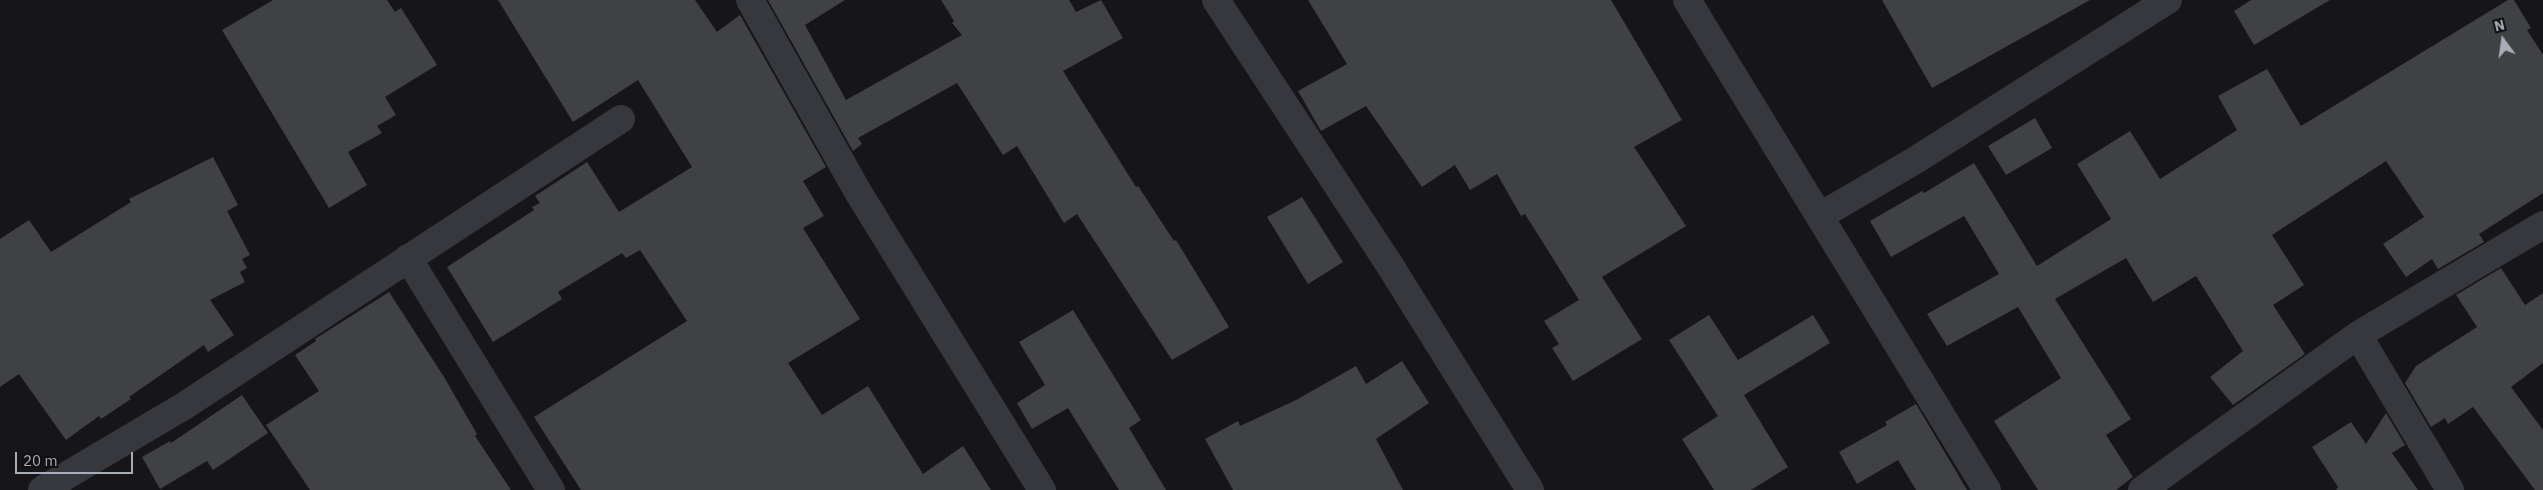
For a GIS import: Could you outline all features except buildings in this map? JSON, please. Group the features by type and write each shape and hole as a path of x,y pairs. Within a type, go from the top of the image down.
{"street":[{"path":"750,0 858,192 1042,490"},
{"path":"1216,0 1389,264 1530,490"},
{"path":"1687,0 1987,490"},
{"path":"1820,216 1922,156 2168,0"},
{"path":"42,490 69,483 621,119"},
{"path":"2142,490 2358,335 2543,225"},
{"path":"408,258 551,490"},
{"path":"2358,335 2450,490"}]}
